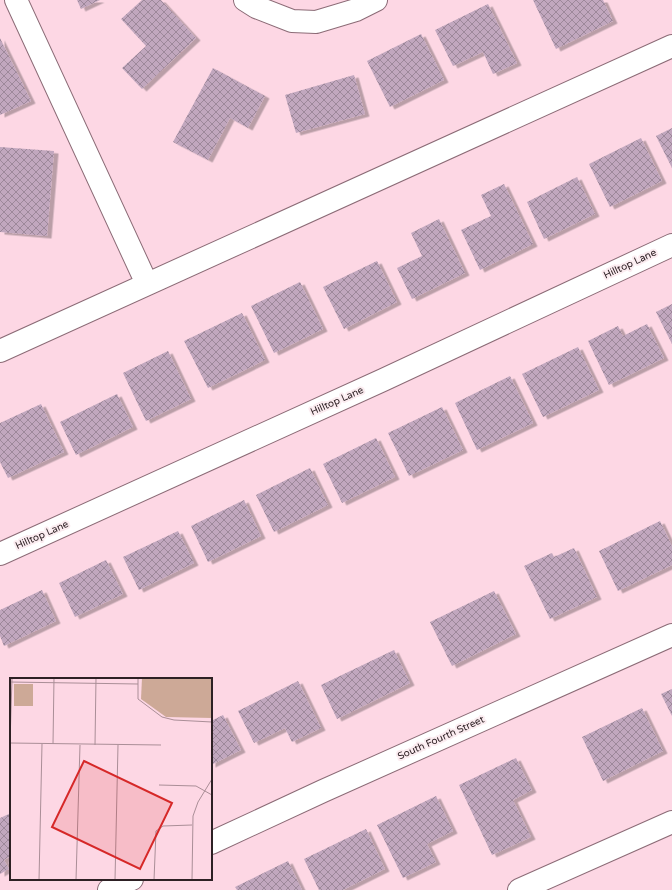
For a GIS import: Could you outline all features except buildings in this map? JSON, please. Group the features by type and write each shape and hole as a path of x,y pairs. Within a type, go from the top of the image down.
{"street":[{"path":"16,0 147,284"},
{"path":"245,0 256,7 292,21 316,22 356,10 376,0"},
{"path":"0,351 672,46"},
{"name":"Hilltop Lane","path":"0,554 383,380 672,245"},
{"name":"South Fourth Street","path":"212,843 672,635"},
{"path":"519,890 672,822"},
{"path":"109,890 130,880"}]}
